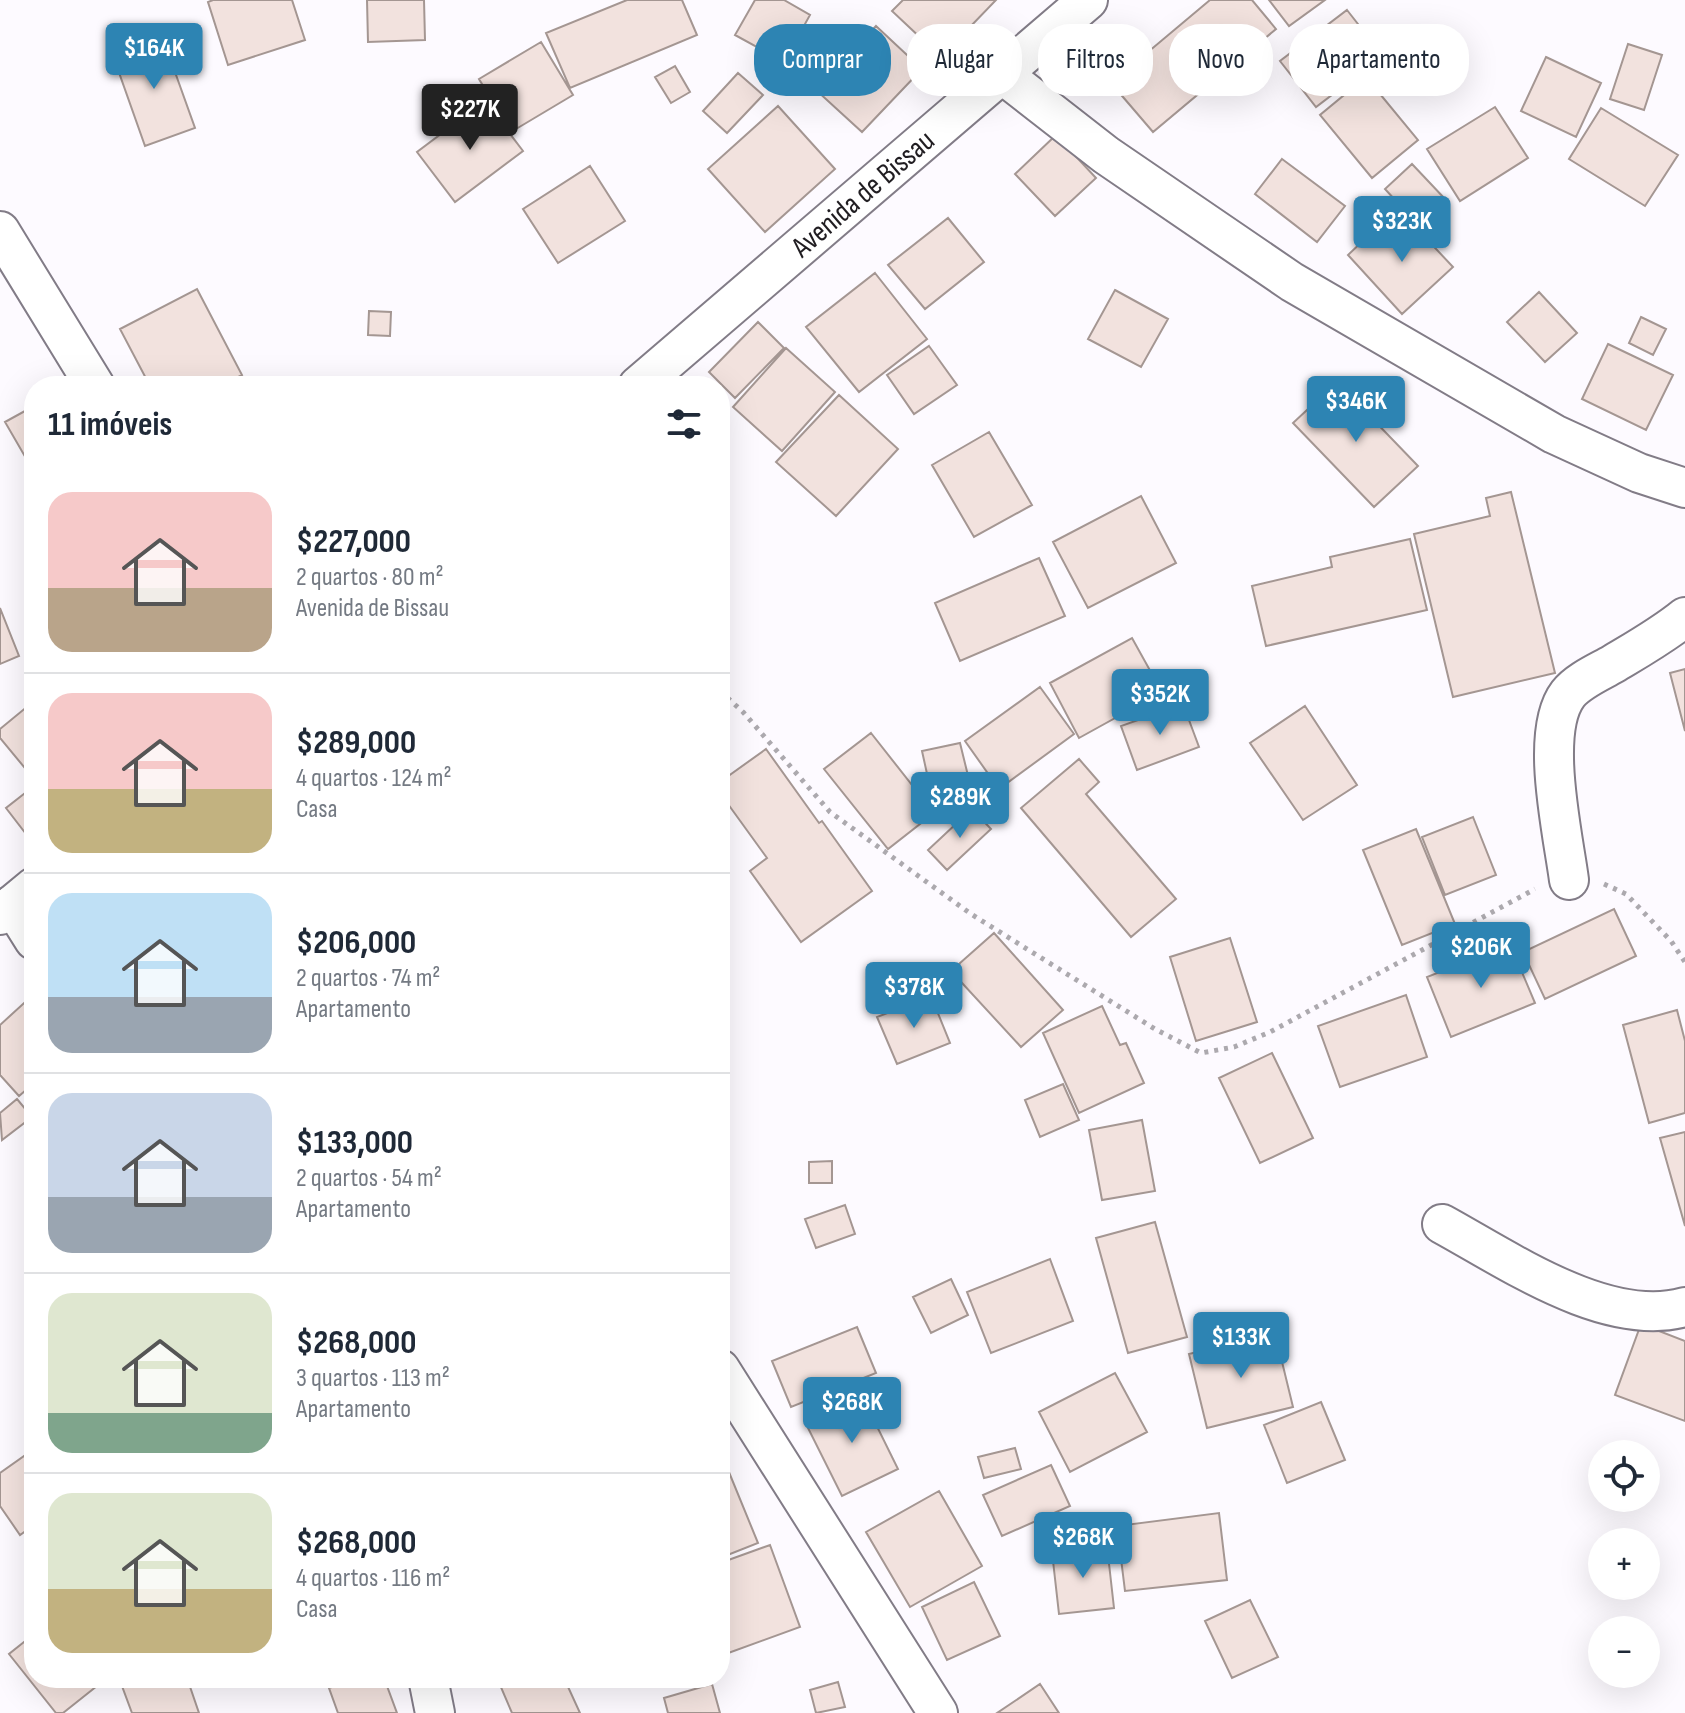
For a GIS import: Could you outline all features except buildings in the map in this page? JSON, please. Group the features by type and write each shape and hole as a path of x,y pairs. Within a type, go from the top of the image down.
{"street":[{"name":"Avenida de Bissau","path":"1022,46 1046,13 1088,0"},
{"path":"1022,90 1106,155 1292,282 1554,434 1639,473 1685,488"},
{"name":"Avenida de Bissau","path":"650,376 976,96"},
{"path":"0,231 89,376"},
{"path":"1569,880 1552,749 1555,721 1568,694 1685,617"},
{"path":"15,902 24,920"},
{"path":"1442,1224 1566,1291 1591,1300 1616,1308 1671,1311 1685,1307"},
{"path":"730,1385 938,1713"},
{"path":"430,1688 435,1713"}],"path":[{"path":"730,700 830,812 971,914 1155,1029 1201,1053 1234,1047 1270,1032 1528,891 1569,880 1598,882 1626,894 1671,941 1685,962"}]}
